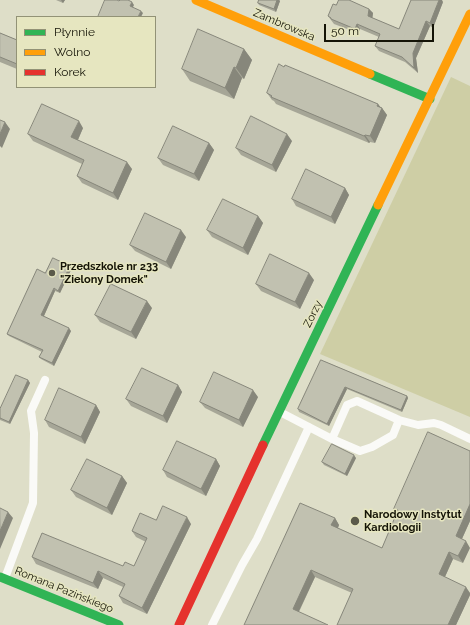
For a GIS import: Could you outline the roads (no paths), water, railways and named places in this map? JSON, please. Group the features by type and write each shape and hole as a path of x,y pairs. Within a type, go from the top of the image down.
{"street":[{"name":"Zambrowska","path":"196,0 430,99"},
{"name":"Zorzy","path":"179,625 470,14"},
{"name":"Romana Pazińskiego","path":"2,578 118,625"}],"lane":[{"path":"2,578 33,503 34,433 31,411 44,380"},
{"path":"332,439 347,405 357,401 399,420 418,425 434,423 470,439"},
{"path":"280,412 332,439 360,451 365,450 393,434 399,420"},
{"path":"212,625 242,565 257,539 309,427"}],"place":[{"name":"Przedszkole nr 233 \"Zielony Domek\"","path":"52,273"},
{"name":"Narodowy Instytut Kardiologii","path":"355,521"}]}
